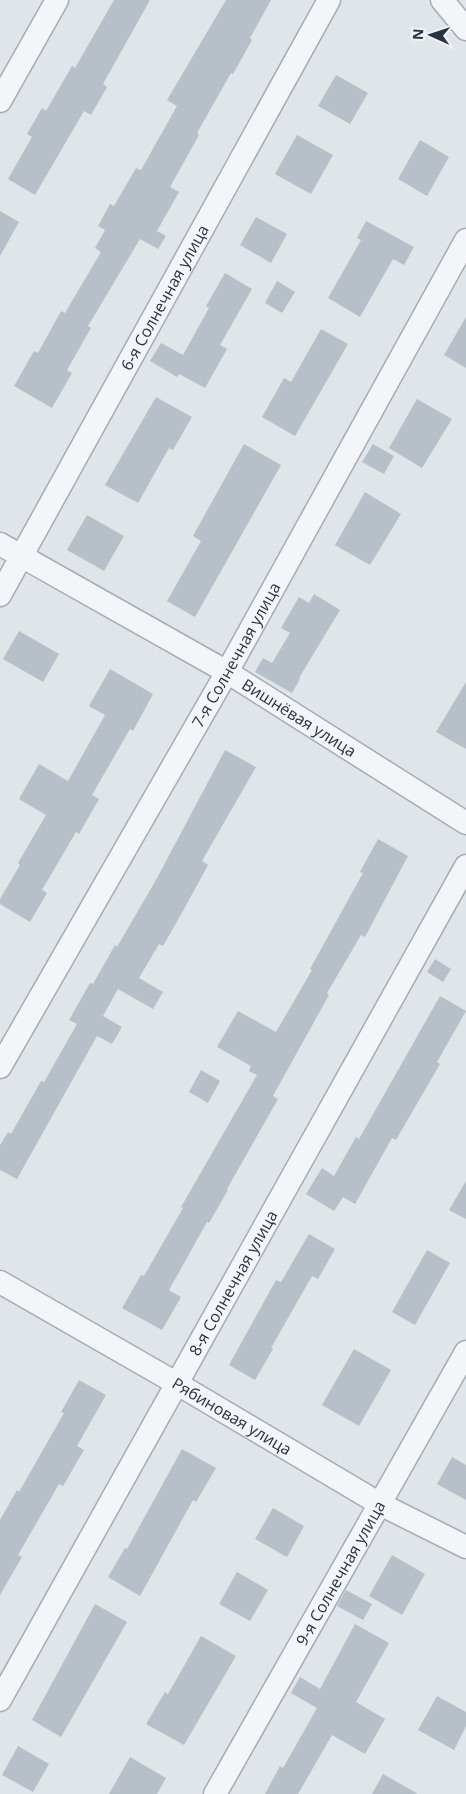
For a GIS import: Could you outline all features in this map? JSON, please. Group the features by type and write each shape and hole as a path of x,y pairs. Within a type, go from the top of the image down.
{"street":[{"path":"0,101 56,0"},
{"name":"6-я Солнечная улица","path":"0,595 329,0"},
{"path":"442,0 466,29"},
{"name":"7-я Солнечная улица","path":"0,1067 227,672 466,240"},
{"name":"Вишнёвая улица","path":"0,544 227,672 466,823"},
{"name":"8-я Солнечная улица","path":"0,1700 466,866"},
{"name":"Рябиновая улица","path":"0,1282 176,1383 380,1504 466,1547"},
{"name":"9-я Солнечная улица","path":"215,1794 466,1352"}],"building":[{"path":"114,0 150,0 103,84 107,87 91,115 84,111 35,195 8,179 32,137 27,134 42,108 46,111 72,66 75,68"},
{"path":"226,0 271,0 250,38 252,40 197,133 199,135 170,187 179,192 157,231 166,236 158,249 140,239 88,326 91,328 67,370 72,373 52,408 14,386 34,351 38,353 61,311 65,313 101,252 95,248 105,230 98,226 110,204 114,206 136,168 141,170 177,106 167,100"},
{"path":"336,75 368,93 350,124 318,106"},
{"path":"297,135 333,155 311,194 275,174"},
{"path":"420,140 449,157 427,196 398,179"},
{"path":"0,211 19,222 0,256"},
{"path":"256,217 287,234 271,263 240,245"},
{"path":"366,221 414,247 404,265 393,259 360,317 328,298 361,240 357,238"},
{"path":"225,273 252,289 220,345 227,349 205,388 179,374 177,377 150,361 161,343 183,355 209,308 206,306"},
{"path":"277,281 295,292 282,313 265,303"},
{"path":"466,317 466,368 444,355"},
{"path":"321,329 348,344 295,436 262,417 284,378 291,382"},
{"path":"156,397 192,417 173,450 169,448 138,503 105,485"},
{"path":"417,399 452,419 422,468 389,448"},
{"path":"244,444 281,465 195,617 167,601 201,541 193,536"},
{"path":"373,444 394,456 384,474 362,462"},
{"path":"365,492 401,514 370,565 335,545"},
{"path":"87,515 124,536 104,571 67,550"},
{"path":"314,594 340,610 292,693 255,672 263,658 272,663 290,633 281,628 299,597 309,603"},
{"path":"19,631 59,654 43,682 3,659"},
{"path":"110,669 153,694 133,731 130,729 92,795 99,799 79,834 76,832 42,890 47,893 30,922 0,904 0,899 20,865 18,863 46,815 19,799 39,764 68,781 105,715 89,706"},
{"path":"466,682 466,749 436,732"},
{"path":"225,750 256,767 202,861 208,865 183,911 163,946 159,944 139,978 163,992 153,1009 118,989 103,1016 122,1027 112,1044 97,1036 17,1179 0,1170 0,1145 8,1132 11,1134 41,1081 44,1082 77,1024 69,1020 90,983 93,984 115,945 117,947 156,880"},
{"path":"378,839 408,856 365,937 361,935 327,993 329,995 273,1096 278,1099 228,1190 209,1223 207,1222 169,1290 181,1297 162,1330 122,1308 141,1275 144,1276 183,1208 181,1207 257,1075 249,1071 251,1066 217,1047 238,1011 276,1032 312,970 310,969 363,873 360,872"},
{"path":"435,959 451,969 443,982 427,972"},
{"path":"440,996 466,1011 437,1062 440,1064 396,1140 392,1138 355,1204 343,1197 334,1211 306,1194 322,1168 334,1176 356,1137 359,1139"},
{"path":"201,1070 220,1081 208,1103 189,1092"},
{"path":"466,1181 466,1219 449,1210"},
{"path":"309,1234 335,1249 318,1279 312,1276 255,1380 229,1365 276,1280 281,1282"},
{"path":"427,1250 450,1263 415,1325 392,1312"},
{"path":"354,1349 391,1370 359,1426 322,1405"},
{"path":"79,1380 106,1395 77,1446 84,1450 63,1486 59,1484 18,1555 22,1557 0,1595 0,1520 17,1490 19,1492 64,1413 61,1412"},
{"path":"182,1449 216,1468 196,1502 193,1500 140,1596 108,1577 125,1548 127,1549"},
{"path":"452,1457 466,1465 466,1500 437,1484"},
{"path":"273,1508 304,1526 287,1557 255,1539"},
{"path":"392,1555 425,1574 402,1615 369,1596"},
{"path":"237,1572 268,1590 250,1621 219,1604"},
{"path":"346,1590 372,1604 363,1620 337,1606"},
{"path":"95,1604 127,1622 61,1737 32,1720"},
{"path":"355,1624 389,1643 356,1702 385,1719 365,1754 332,1735 298,1794 265,1794 280,1766 283,1768 317,1708 291,1693 300,1677 320,1689"},
{"path":"201,1636 236,1656 184,1745 146,1724 165,1692 168,1694"},
{"path":"437,1696 466,1712 466,1726 454,1750 418,1730"},
{"path":"18,1746 49,1764 33,1792 2,1775"},
{"path":"130,1757 166,1778 157,1794 109,1794"},
{"path":"383,1774 418,1794 372,1794"}]}
